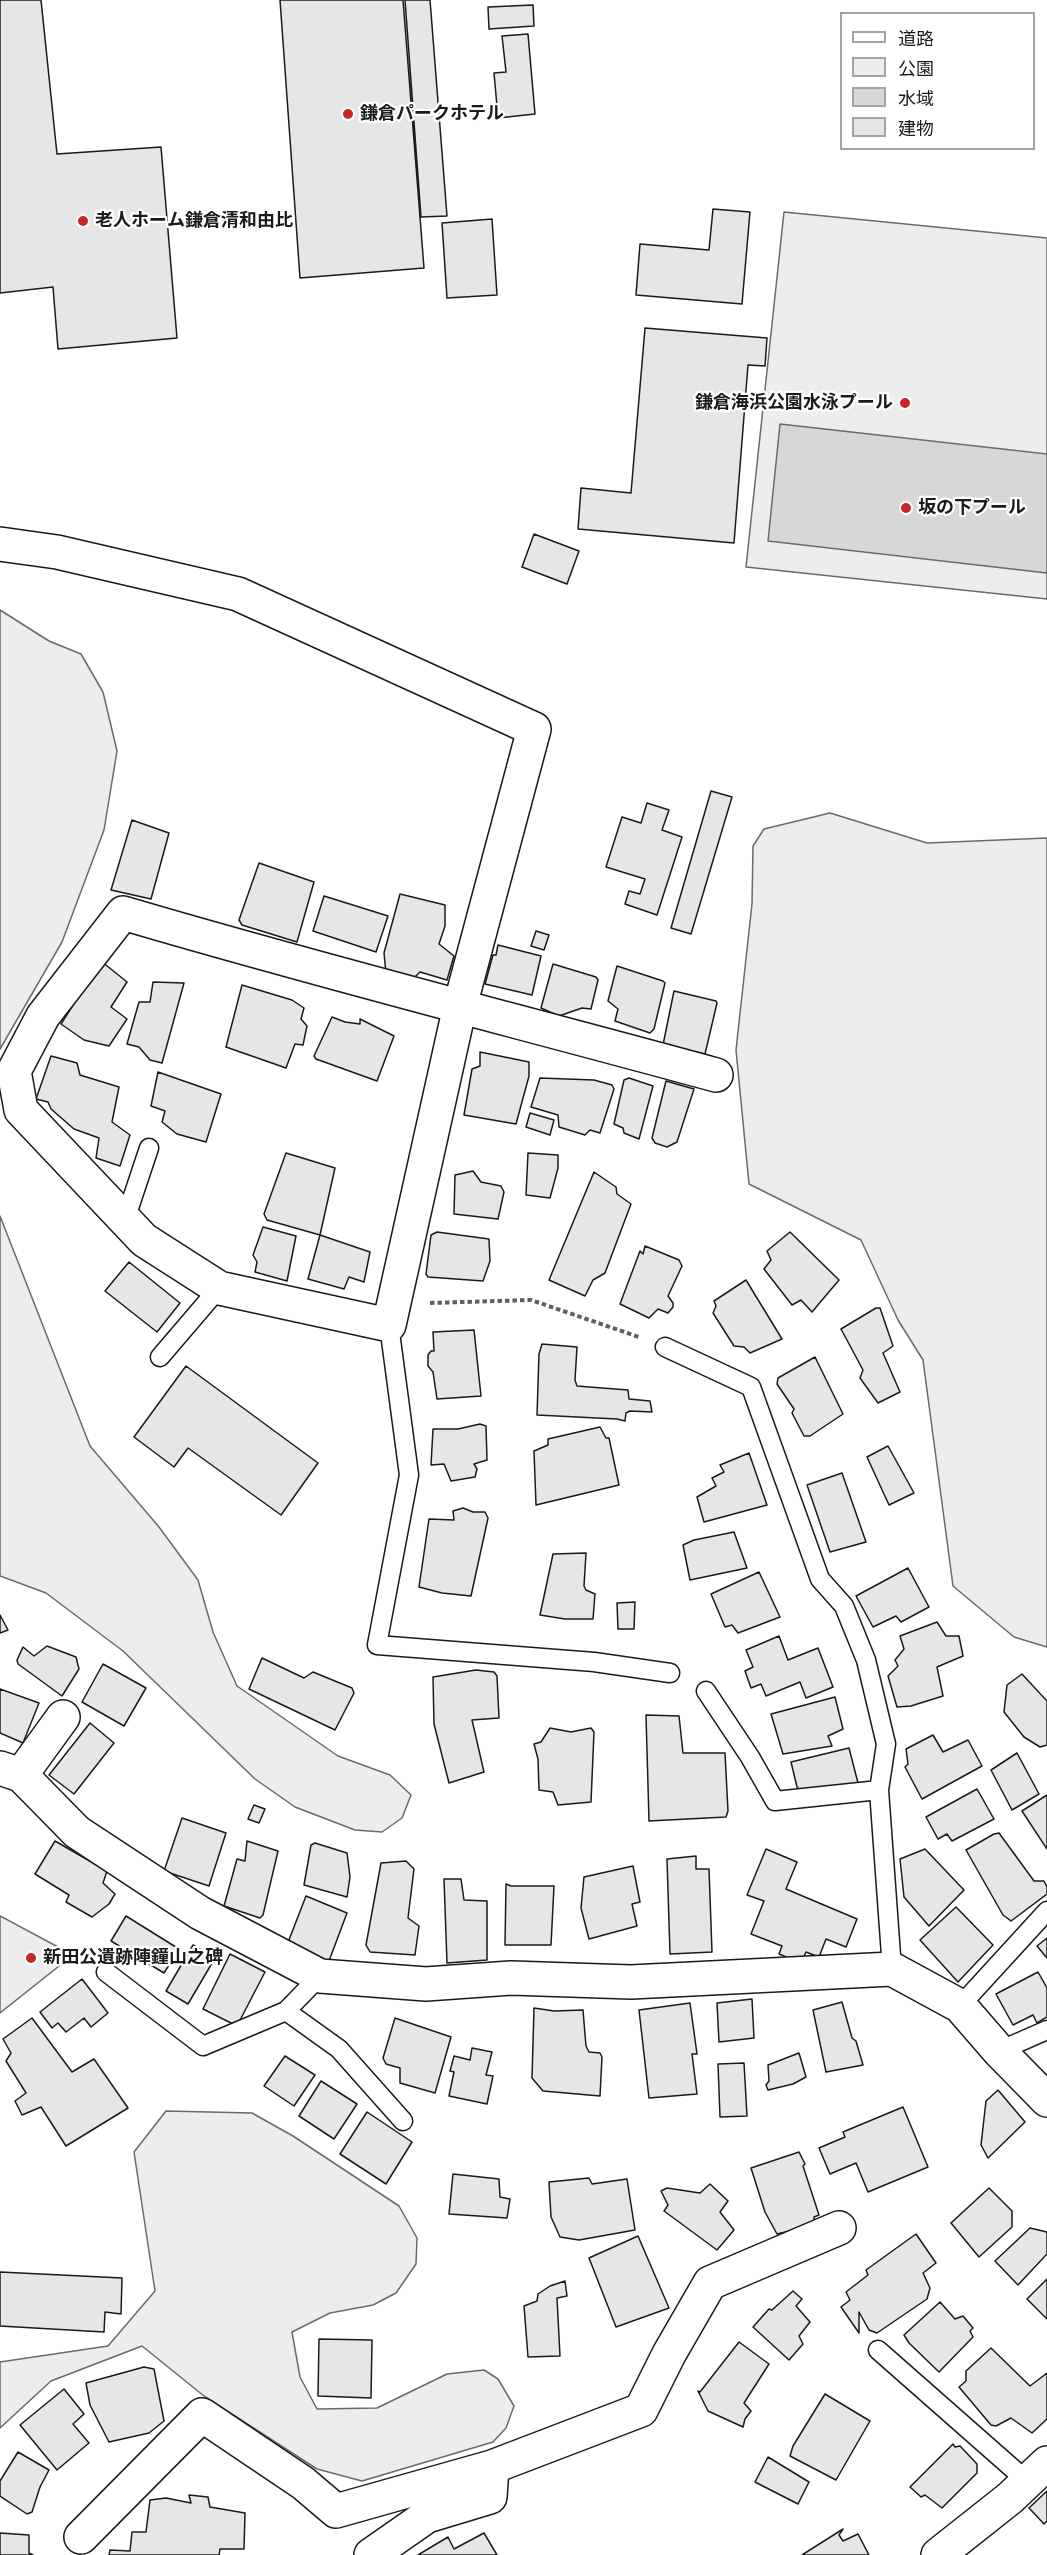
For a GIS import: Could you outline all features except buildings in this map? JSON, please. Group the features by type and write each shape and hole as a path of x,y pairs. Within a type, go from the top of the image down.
{"street":[{"path":"0,544 57,552 238,594 534,729 459,1006 391,1315 219,1288 144,1239 21,1110 14,1071 43,1016 123,913 250,951 459,1006 716,1075"},
{"path":"63,1717 10,1771 77,1832 200,1913 320,1976 426,1984 511,1978 631,1982 892,1969 960,2006 999,2051 1047,2100"},
{"path":"81,2537 202,2415 303,2483 336,2511 492,2467 641,2410 669,2354 710,2283 839,2228"},
{"path":"371,2555 427,2516 490,2497 492,2467"},
{"path":"938,2555 1037,2473"}],"lane":[{"path":"125,1220 149,1148"},
{"path":"160,1357 219,1288"},
{"path":"391,1315 409,1475 377,1645 594,1662 670,1673"},
{"path":"665,1347 751,1387 820,1579 844,1606 866,1659 886,1743 879,1790 892,1969"},
{"path":"706,1691 750,1757 775,1801 879,1790"},
{"path":"960,2006 1047,1911"},
{"path":"106,1972 203,2046 286,2011 320,1976"},
{"path":"286,2011 339,2049 403,2121"},
{"path":"999,2051 1047,2030"},
{"path":"878,2350 1037,2473"}],"path":[{"path":"391,1315 531,1300 665,1347"}],"green space":[{"name":"鎌倉海浜公園水泳プール","path":"784,212 1047,238 1047,599 746,567"},
{"path":"0,610 49,641 81,654 103,692 117,751 104,830 62,942 0,1049"},
{"path":"830,813 927,843 1047,838 1047,1647 1014,1637 953,1586 923,1360 898,1320 861,1240 749,1184 736,1050 752,904 753,846 764,829"},
{"path":"0,1216 90,1446 159,1527 198,1580 213,1632 237,1686 338,1756 390,1775 411,1795 402,1818 382,1832 355,1830 295,1807 255,1779 123,1651 46,1593 0,1576"},
{"path":"0,1916 73,1955 0,2013"},
{"path":"166,2111 252,2113 293,2136 399,2206 417,2238 416,2264 396,2293 373,2305 330,2313 292,2332 300,2377 317,2409 377,2408 447,2374 484,2370 498,2379 514,2406 506,2428 493,2442 362,2481 317,2469 204,2396 142,2346 51,2381 0,2428 0,2362 108,2346 155,2291 134,2152"}],"water":[{"path":"780,424 1047,454 1047,573 768,541"}],"place":[{"name":"鎌倉パークホテル","path":"348,114"},
{"name":"老人ホーム鎌倉清和由比","path":"83,221"},
{"name":"鎌倉海浜公園水泳プール","path":"905,403"},
{"name":"坂の下プール","path":"906,508"},
{"name":"新田公遺跡陣鐘山之碑","path":"31,1958"}]}
